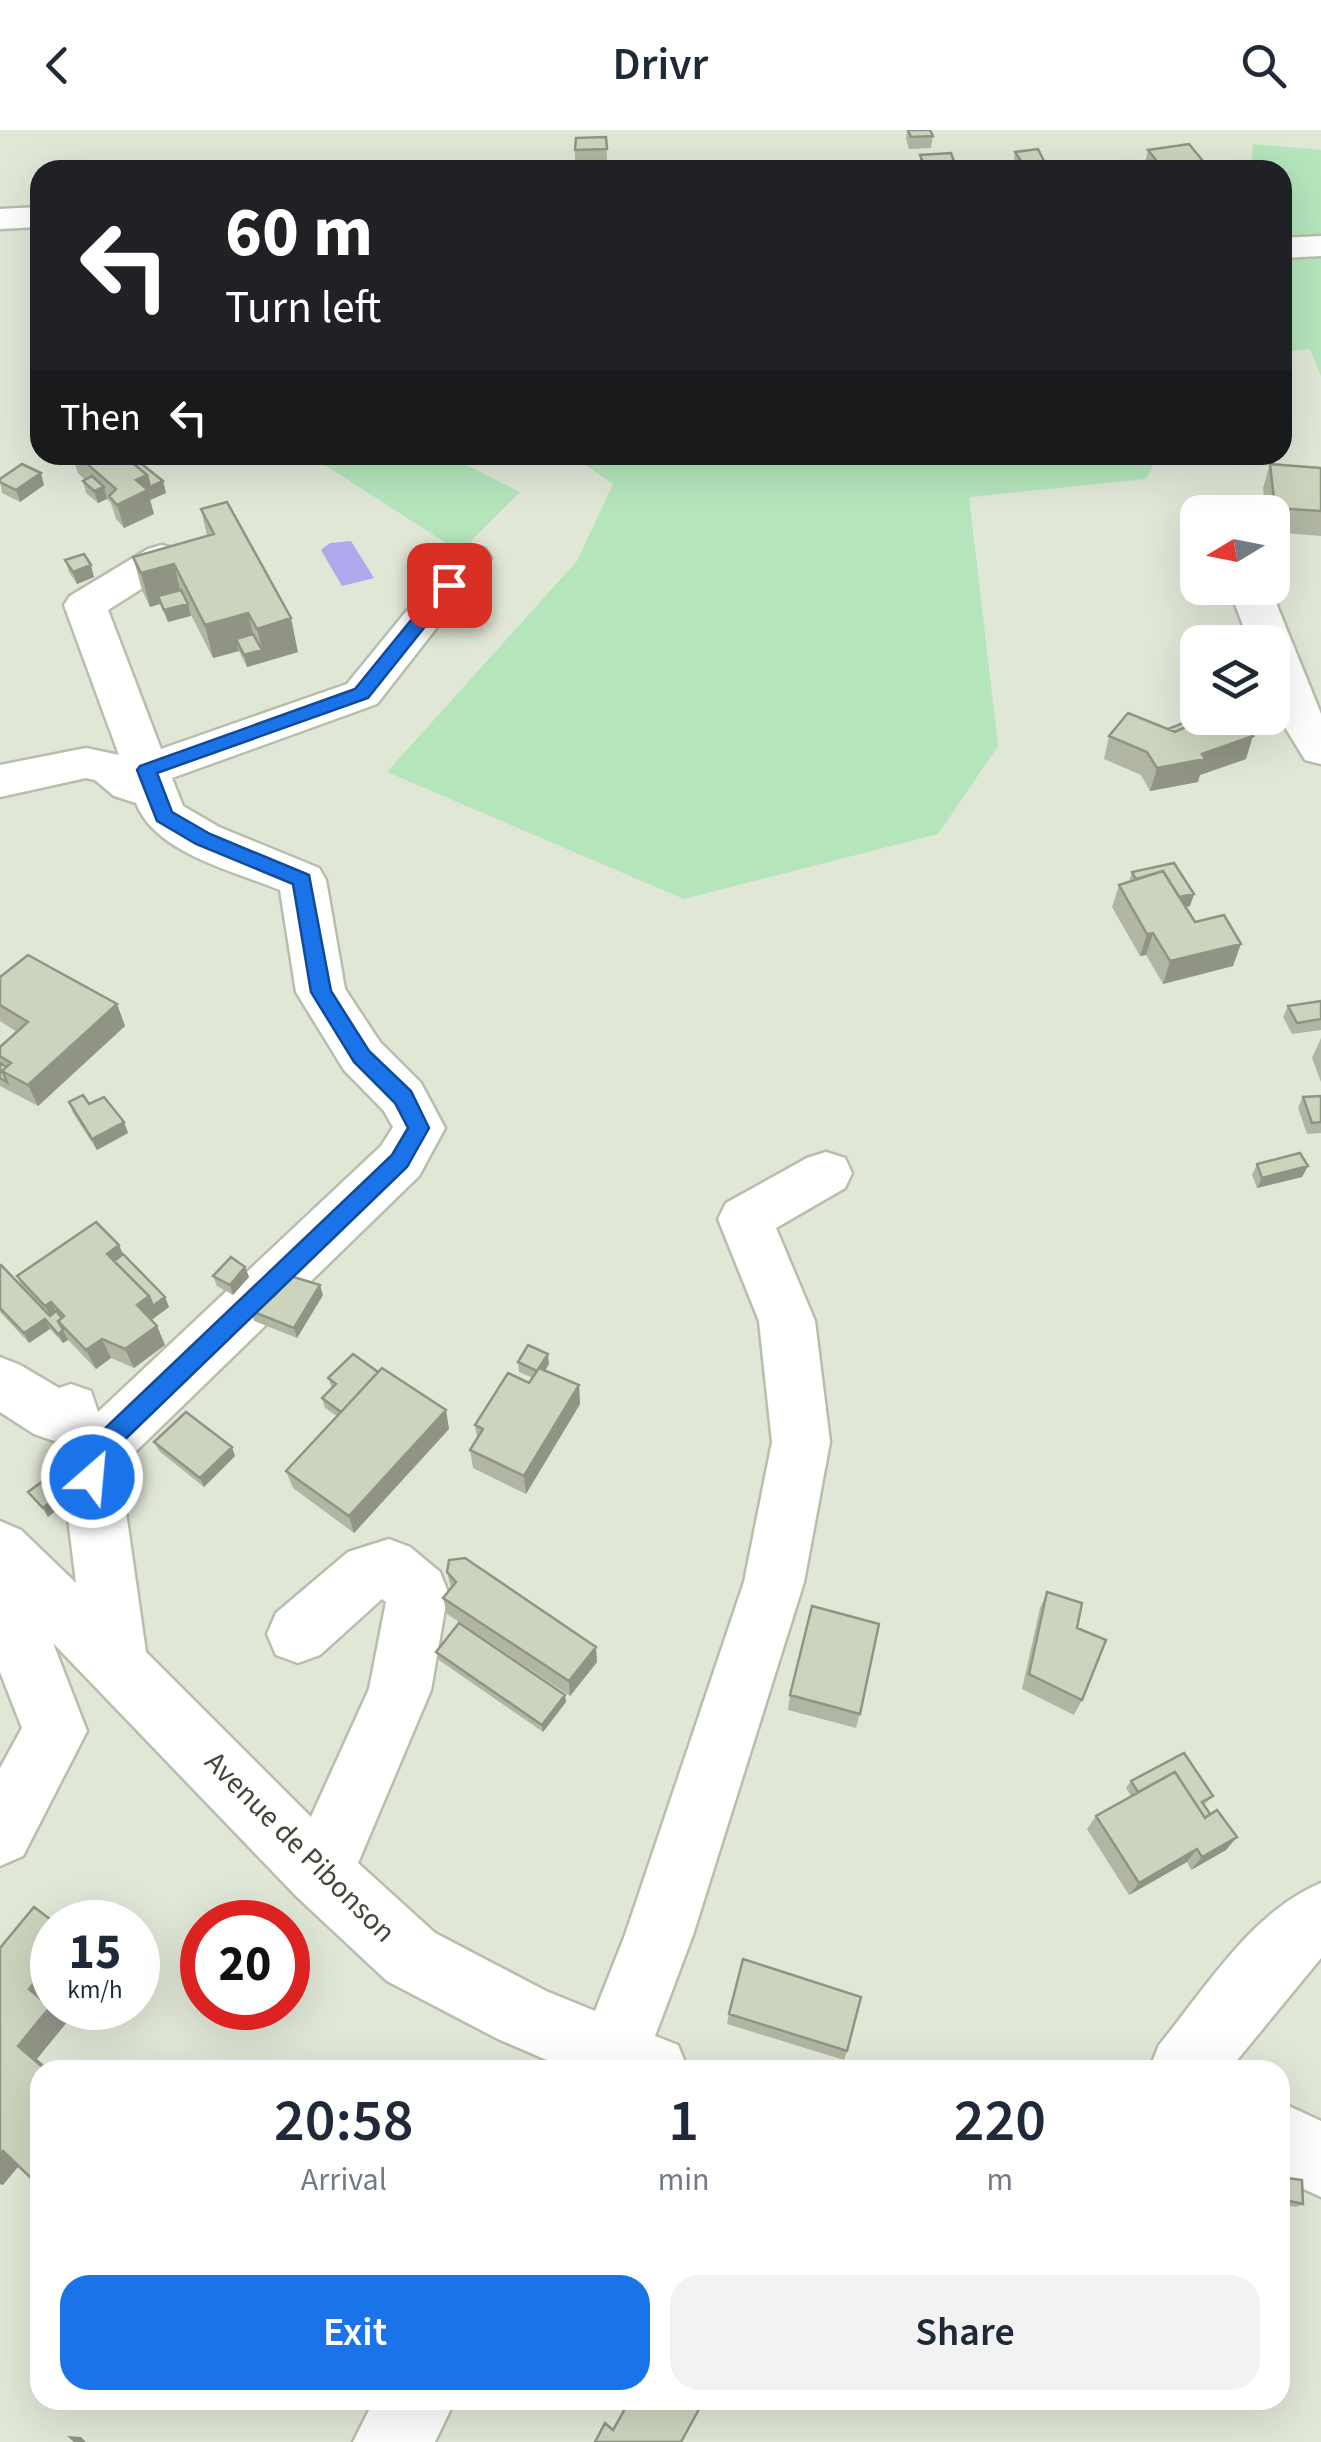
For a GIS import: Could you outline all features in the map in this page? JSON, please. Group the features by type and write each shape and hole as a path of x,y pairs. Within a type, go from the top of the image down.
{"street":[{"path":"0,219 30,218"},
{"path":"1292,247 1321,246"},
{"path":"117,1666 92,1477 106,1442 400,1161 419,1128 403,1097 362,1056 321,992 302,880 203,839 164,816 85,605 162,558"},
{"path":"0,782 86,763 109,768 130,786 151,782 362,694 471,558"},
{"path":"1290,694 1321,749"},
{"path":"626,2060 774,1582 801,1442 787,1321 745,1220 826,1174"},
{"path":"0,1382 54,1416 71,1408"},
{"name":"Avenue de Pibonson","path":"0,1549 320,1874 412,1957 617,2060"},
{"path":"298,1634 370,1572 389,1567 418,1592 400,1690 320,1874"},
{"path":"0,1620 30,1663 55,1732 0,1833"},
{"path":"1192,2060 1294,1936 1321,1917"},
{"path":"1290,2144 1321,2161"},
{"path":"392,2442 411,2410"}],"shaded area":[{"path":"0,130 1321,130 1321,2442 0,2442"},
{"path":"351,541 374,578 342,586 321,550 330,543"}],"green space":[{"path":"1253,144 1321,150 1321,376 1310,349 1292,351 1292,160 1252,160"},
{"path":"325,465 467,465 520,492 460,552"},
{"path":"585,465 1153,465 1146,479 969,497 998,746 938,834 684,899 387,772 577,561 613,484"}],"building":[{"path":"908,130 930,130 933,136 911,137"},
{"path":"606,137 607,149 575,150 576,138"},
{"path":"1189,144 1202,160 1156,160 1148,150"},
{"path":"1038,149 1044,160 1020,160 1015,152"},
{"path":"951,153 953,160 922,160 920,155"},
{"path":"22,464 41,473 16,490 0,482 0,479"},
{"path":"88,465 135,465 147,475 136,480 148,490 117,505 109,496 116,489"},
{"path":"135,465 143,465 163,481 150,487 147,475"},
{"path":"1270,465 1321,468 1321,511 1290,509 1290,495 1274,495"},
{"path":"92,476 104,487 94,491 83,481"},
{"path":"227,502 291,618 257,629 248,613 205,625 174,564 141,573 133,557 214,534 201,509"},
{"path":"84,554 91,565 73,572 65,560"},
{"path":"181,590 188,604 164,610 158,596"},
{"path":"253,634 262,650 244,655 236,639"},
{"path":"1128,713 1175,732 1180,730 1180,735 1253,736 1202,754 1205,759 1157,768 1147,752 1109,736"},
{"path":"1174,863 1194,894 1179,897 1163,871 1136,879 1132,872"},
{"path":"1163,871 1195,922 1224,915 1241,944 1170,961 1153,933 1147,934 1119,885"},
{"path":"28,955 117,1004 28,1085 2,1071 11,1063 0,1056 0,1047 28,1022 0,1005 0,977"},
{"path":"1321,1001 1321,1019 1297,1023 1288,1006"},
{"path":"0,1063 6,1067 2,1071 7,1082 0,1078"},
{"path":"83,1095 89,1104 104,1097 124,1122 92,1139 69,1102"},
{"path":"1321,1096 1321,1122 1312,1123 1303,1097"},
{"path":"1300,1153 1308,1166 1262,1178 1257,1164"},
{"path":"96,1222 119,1245 107,1254 149,1296 137,1305 157,1326 125,1349 102,1339 86,1350 58,1321 64,1316 51,1302 45,1306 17,1276"},
{"path":"123,1254 165,1297 153,1306 149,1296 114,1261"},
{"path":"231,1257 245,1267 230,1285 213,1276"},
{"path":"0,1265 50,1316 56,1311 62,1318 58,1321 63,1330 58,1334 45,1319 24,1333 0,1308"},
{"path":"287,1275 320,1285 294,1328 251,1311 263,1292 274,1296"},
{"path":"528,1345 548,1354 537,1371 518,1362"},
{"path":"353,1354 378,1372 341,1412 322,1398 336,1384 328,1378"},
{"path":"382,1368 446,1410 349,1516 286,1471"},
{"path":"539,1368 579,1385 524,1476 470,1450 483,1429 475,1425 508,1373 529,1383"},
{"path":"186,1412 232,1447 200,1478 154,1442"},
{"path":"43,1481 57,1497 43,1508 28,1492"},
{"path":"465,1558 596,1647 569,1681 443,1598 456,1582 447,1572 449,1560"},
{"path":"1047,1592 1082,1603 1077,1628 1106,1640 1082,1700 1029,1674"},
{"path":"812,1606 879,1624 860,1714 790,1695"},
{"path":"459,1623 565,1695 542,1725 436,1652"},
{"path":"1184,1753 1213,1796 1202,1802 1210,1814 1205,1818 1175,1772 1138,1792 1131,1781"},
{"path":"1175,1772 1205,1818 1217,1810 1237,1837 1202,1857 1197,1849 1139,1883 1096,1816"},
{"path":"30,1912 31,2030 18,2046 34,2060 30,2060 30,2177 3,2151 0,2155 0,1948"},
{"path":"743,1959 861,1997 847,2051 729,2014"},
{"path":"1290,2178 1302,2180 1303,2204 1290,2201"},
{"path":"624,2410 699,2410 681,2442 595,2442 605,2423 613,2430"}],"route":[{"path":"92,1477 106,1442 400,1161 419,1128 403,1097 362,1056 321,992 302,880 203,839 164,816 146,770 362,694 449,585"}]}
